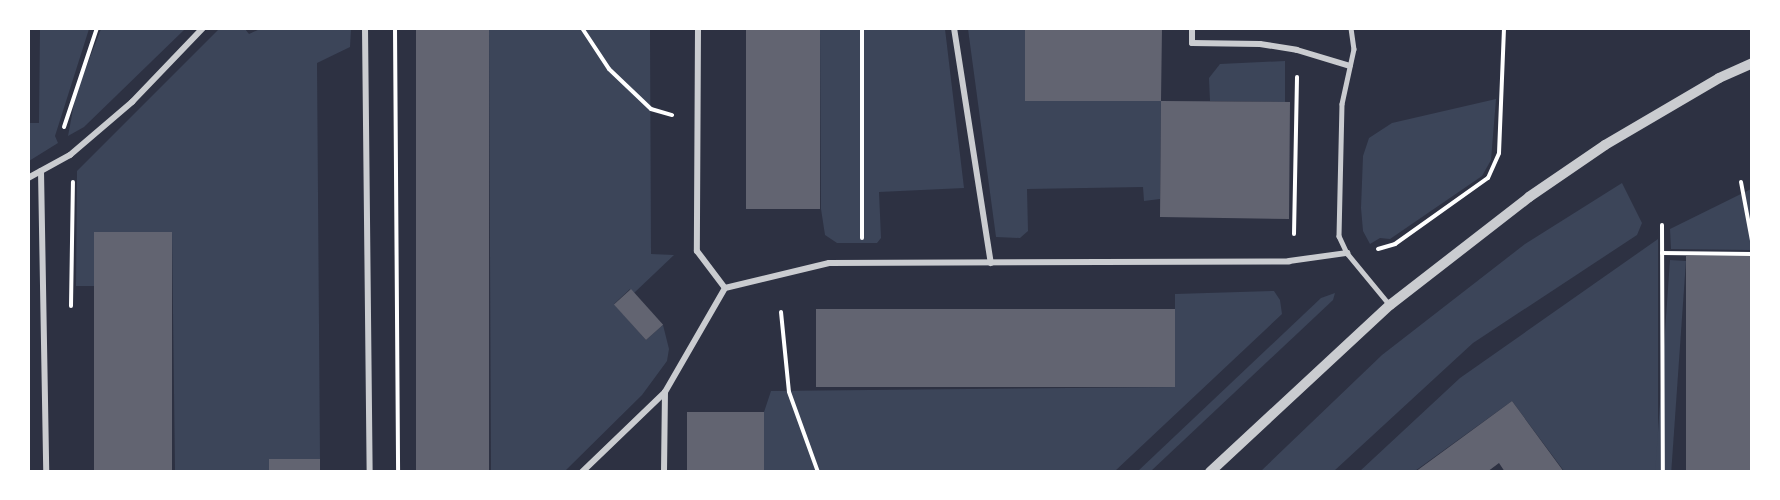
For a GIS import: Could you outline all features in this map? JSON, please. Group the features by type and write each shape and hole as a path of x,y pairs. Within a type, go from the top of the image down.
{"street":[{"path":"28,178 70,155 132,102 203,28"},
{"path":"365,28 370,471"},
{"path":"698,28 698,251 725,288"},
{"path":"954,28 991,262"},
{"path":"1192,28 1192,43 1287,48 1350,66"},
{"path":"1210,471 1390,304 1529,197 1605,145 1719,78 1752,63"},
{"path":"41,171 46,471"},
{"path":"582,471 665,392 725,288 829,263 1289,261 1347,254"},
{"path":"664,471 665,392"}],"lane":[{"path":"1351,28 1354,49 1342,104 1339,236 1347,254 1390,304"}],"path":[{"path":"71,311 74,162 61,139 69,106 97,28"},
{"path":"395,28 398,471"},
{"path":"582,28 609,69 651,109 698,122"},
{"path":"862,28 862,263"},
{"path":"1378,249 1395,244 1488,178 1499,153 1504,28"},
{"path":"1293,239 1298,217 1297,67"},
{"path":"1741,182 1752,241"},
{"path":"1662,225 1664,471"},
{"path":"1662,254 1752,254"},
{"path":"781,312 789,392 818,471"}],"shaded area":[{"path":"40,29 89,29 55,136 58,143 29,161 29,123 39,123"},
{"path":"101,29 185,29 84,127 68,136 76,93"},
{"path":"219,29 245,29 249,34 260,29 351,29 350,47 317,63 320,459 270,459 269,471 175,471 172,232 94,232 94,286 76,286 77,171"},
{"path":"489,29 650,29 651,254 674,255 634,293 630,289 614,304 646,340 663,325 669,349 667,361 642,395 565,471 491,471"},
{"path":"820,29 945,29 964,188 879,192 881,238 877,243 837,243 825,235 821,209"},
{"path":"968,29 1025,29 1025,101 1161,101 1160,199 1144,201 1143,187 1027,189 1028,231 1020,238 996,237"},
{"path":"1285,61 1285,102 1210,101 1209,78 1220,64"},
{"path":"1496,99 1491,160 1482,176 1390,239 1380,238 1370,244 1363,231 1361,208 1363,156 1369,138 1392,123"},
{"path":"1622,183 1642,223 1637,235 1473,343 1334,471 1261,471 1382,355 1525,244"},
{"path":"1751,189 1751,250 1671,249 1670,229"},
{"path":"1658,239 1658,471 1564,471 1512,401 1415,471 1360,471 1460,378"},
{"path":"1670,260 1686,261 1671,472 1655,470"},
{"path":"1274,291 1280,300 1282,314 1115,471 764,471 764,412 771,391 1175,387 1175,294"},
{"path":"1335,293 1333,300 1151,471 1138,471 1321,298"}],"building":[{"path":"416,28 489,28 489,472 416,472"},
{"path":"746,28 820,28 820,209 746,209"},
{"path":"1025,28 1162,28 1161,101 1025,101"},
{"path":"1161,101 1290,102 1289,219 1160,217"},
{"path":"94,232 172,232 172,472 94,472"},
{"path":"1686,256 1752,256 1752,472 1686,472"},
{"path":"631,289 663,325 646,340 614,304"},
{"path":"816,309 1175,309 1175,387 816,387"},
{"path":"1512,401 1564,472 1505,472 1499,463 1487,472 1415,472"},
{"path":"687,412 764,412 764,472 687,472"},
{"path":"269,459 320,459 320,472 269,472"}]}
